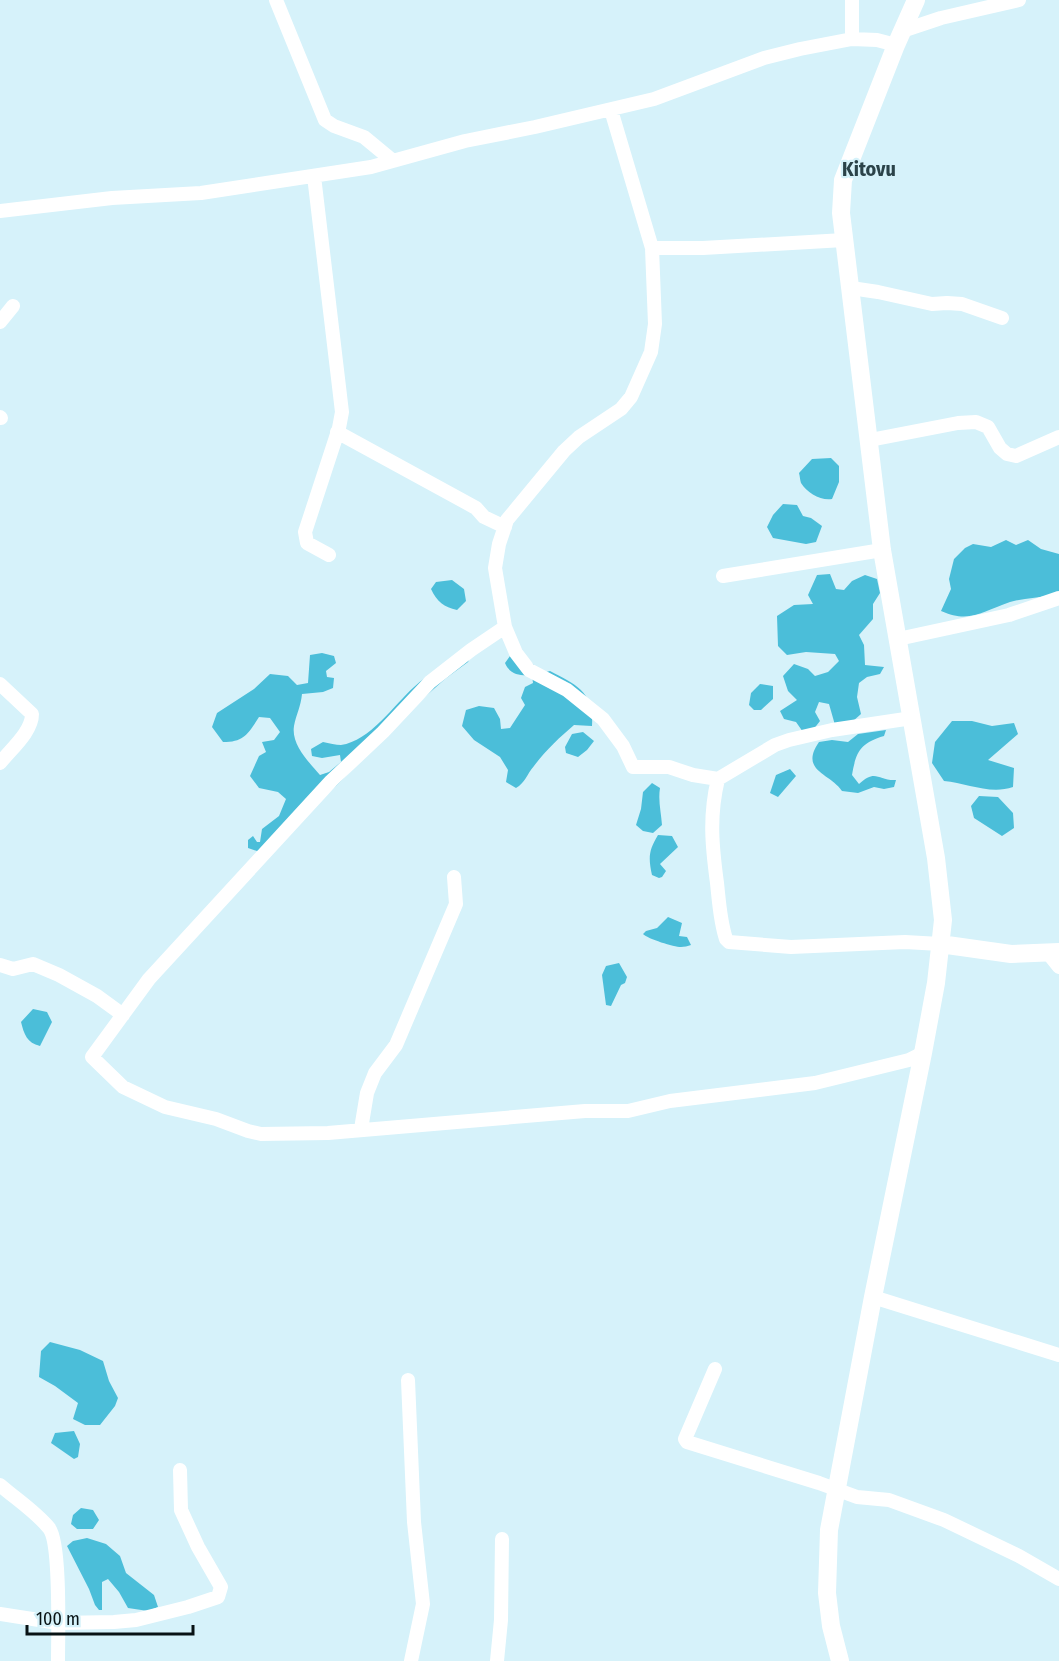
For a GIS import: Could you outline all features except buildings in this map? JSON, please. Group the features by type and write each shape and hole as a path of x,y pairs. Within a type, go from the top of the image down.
{"street":[{"path":"276,0 325,120 334,126 364,137 393,160"},
{"path":"852,0 852,39"},
{"path":"840,1661 826,1593 829,1530 873,1297 923,1053 936,983 943,920 936,858 882,550 841,213 843,180 916,0"},
{"path":"0,211 112,198 201,193 371,167 465,141 611,110 659,97 764,58 824,43 852,39 899,38 941,18 1019,0"},
{"path":"611,110 652,248 655,324 651,352 631,397 621,409 579,437 564,451 507,520 495,568 505,627 516,653 529,670 567,690 603,719 623,746 633,767 669,767 693,776 718,779 775,745 789,740 832,730 912,718"},
{"path":"314,176 342,412 305,532 307,543 328,555"},
{"path":"652,248 727,247 844,240"},
{"path":"851,288 932,304 962,304 1002,318"},
{"path":"0,322 13,306"},
{"path":"870,440 958,423 976,422 988,427 1000,448 1007,454 1016,456 1059,437"},
{"path":"337,432 476,508 484,517 505,527"},
{"path":"723,576 882,550"},
{"path":"898,639 1010,615 1059,598"},
{"path":"505,627 430,682 330,781 149,979 92,1056 123,1088 165,1107 223,1121 261,1134 328,1133 585,1111 627,1111 670,1101 815,1083 909,1060 923,1053"},
{"path":"0,684 32,714 32,722 27,730 0,763"},
{"path":"718,779 712,804 712,840 726,939 729,942 791,947 905,942 1055,957"},
{"path":"361,1129 367,1093 375,1073 396,1045 456,904 454,877"},
{"path":"0,965 13,969 33,964 97,996 123,1015"},
{"path":"873,1297 1059,1354"},
{"path":"715,1369 685,1438 687,1442 819,1483 836,1491 857,1497 889,1500 944,1520 1019,1556 1059,1579"},
{"path":"408,1380 414,1522 423,1604 411,1661"},
{"path":"0,1614 58,1623 136,1620 214,1600 220,1594 221,1587 198,1547 181,1510 180,1470"},
{"path":"0,1485 50,1529 54,1540 59,1590 58,1661"},
{"path":"497,1661 501,1620 502,1539"}],"shaded area":[{"path":"831,458 839,466 839,482 832,499 823,499 804,487 799,473 812,459"},
{"path":"783,504 797,505 803,516 811,518 822,526 816,542 806,544 773,538 767,527 773,515"},
{"path":"1006,540 1016,545 1028,540 1041,549 1059,554 1059,592 1010,602 976,615 951,615 941,611 951,589 949,579 954,559 965,548 973,544 991,547"},
{"path":"830,574 836,589 844,590 852,581 865,575 877,579 880,593 873,604 873,619 859,635 864,645 865,665 884,667 880,674 867,677 859,683 857,697 861,714 852,722 835,725 829,704 819,702 815,712 820,721 813,730 803,732 796,722 784,719 780,711 797,700 788,691 783,676 794,664 808,669 815,676 828,672 839,661 835,654 806,652 787,655 778,646 777,616 794,605 813,604 808,595 817,575"},
{"path":"452,580 464,589 466,601 457,610 441,603 431,589 436,582"},
{"path":"322,653 334,656 336,663 326,671 327,677 334,678 333,688 323,692 302,694 294,726 298,746 320,775 329,772 341,762 340,755 322,758 312,756 311,749 323,742 341,745 362,737 372,730 420,682 471,656 468,662 408,712 341,781 271,847 257,851 248,848 248,840 253,836 257,842 260,842 262,829 279,816 286,799 278,792 259,788 250,776 259,756 266,752 262,742 274,740 280,732 270,718 259,717 241,739 223,742 212,727 217,713 254,689 270,674 288,676 297,685 308,683 310,655"},
{"path":"510,656 528,659 542,673 550,671 576,686 587,697 592,714 592,726 574,725 558,739 516,788 506,782 508,770 500,757 474,740 462,726 466,710 479,706 494,708 500,719 501,729 510,728 525,705 521,698 525,687 533,683 532,675 516,674 507,667 505,663"},
{"path":"760,684 773,686 773,699 761,710 754,710 749,705 751,693"},
{"path":"952,721 972,721 992,726 1014,723 1018,734 988,760 1014,768 1013,787 996,790 944,781 932,763 935,742"},
{"path":"886,730 884,736 864,745 855,760 852,775 859,784 873,776 896,780 894,787 884,789 874,787 858,793 842,791 814,766 812,759 819,742 832,740 848,742 858,734"},
{"path":"583,732 594,741 587,750 578,757 566,753 565,747 572,734"},
{"path":"790,769 796,776 778,797 770,793 776,775"},
{"path":"652,783 660,788 662,825 653,833 643,831 636,825 643,792"},
{"path":"979,796 998,797 1013,813 1014,828 1002,836 974,818 971,806"},
{"path":"658,835 672,836 678,847 660,864 666,871 659,878 652,875 650,858"},
{"path":"668,917 682,923 679,936 687,937 691,945 673,946 643,934 657,928"},
{"path":"619,963 627,977 611,1006 606,1005 602,975 606,966"},
{"path":"33,1009 47,1012 52,1022 40,1046 32,1043 27,1037 21,1022"},
{"path":"50,1342 80,1350 103,1361 109,1381 118,1398 115,1406 100,1425 85,1425 73,1419 78,1403 39,1377 41,1351"},
{"path":"74,1431 80,1444 78,1457 74,1459 51,1443 55,1433"},
{"path":"81,1508 93,1510 99,1520 93,1529 77,1529 71,1524 73,1515"},
{"path":"87,1538 106,1544 120,1556 126,1573 154,1595 158,1607 148,1611 128,1608 108,1579 102,1582 102,1610 99,1610 67,1546 73,1541"}],"district":[{"name":"Kitovu","path":"869,169"}]}
